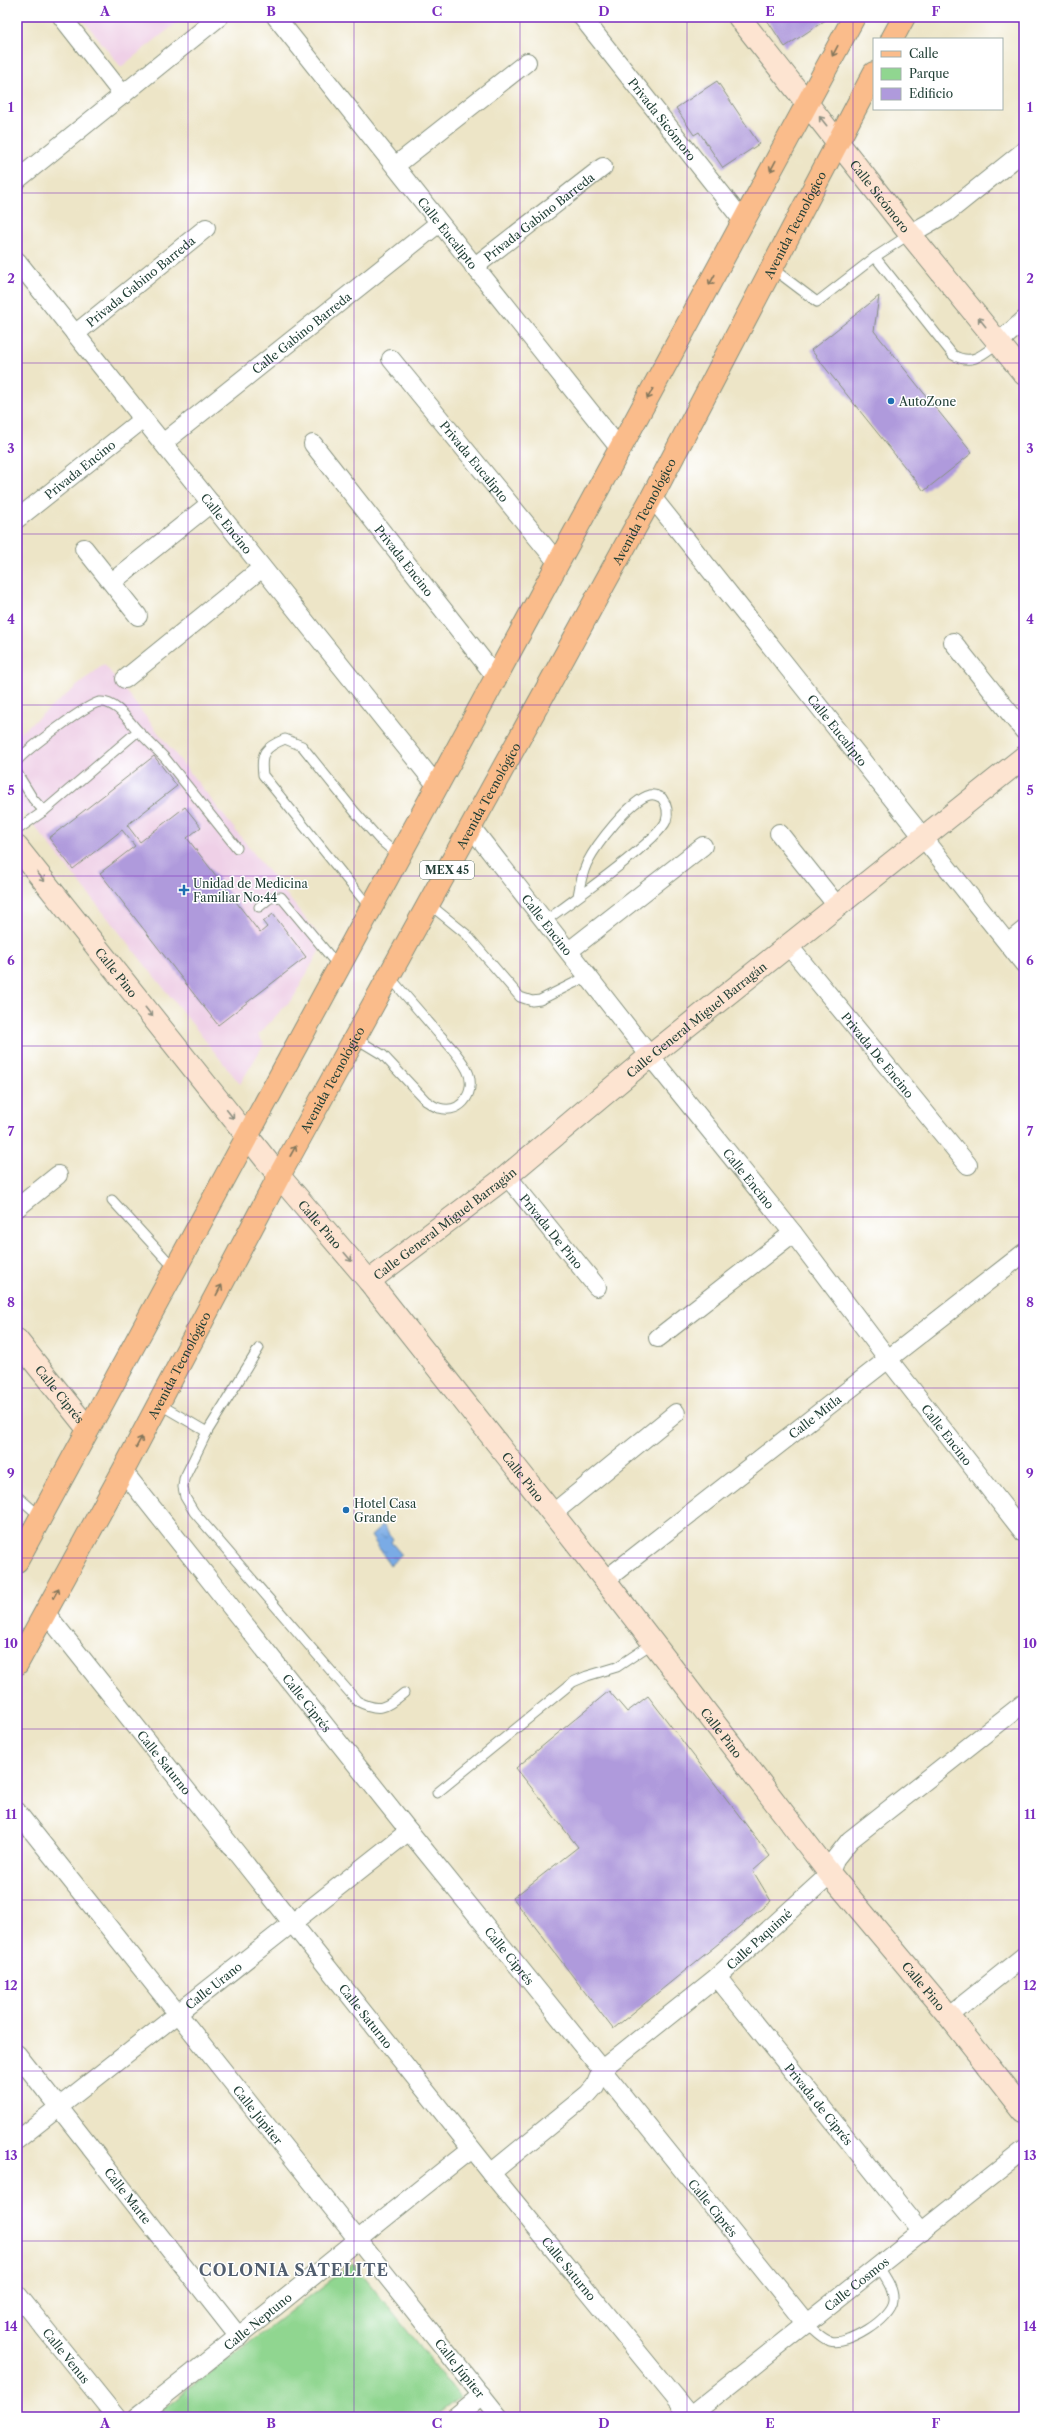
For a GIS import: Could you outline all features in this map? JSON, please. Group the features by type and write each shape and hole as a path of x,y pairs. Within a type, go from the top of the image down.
{"main road":[{"path":"17,1561 854,17"},
{"path":"893,38 904,17"},
{"name":"Avenida Tecnológico","path":"17,1664 159,1404 279,1176 652,497 873,75"}],"street":[{"path":"62,17 123,95"},
{"path":"17,180 219,17"},
{"name":"Calle Eucalipto","path":"276,17 620,449"},
{"name":"Privada Sicómoro","path":"582,17 743,221"},
{"name":"Calle Sicómoro","path":"739,17 838,140 910,234 1024,374"},
{"path":"395,166 527,62"},
{"path":"910,234 948,212 1024,151"},
{"name":"Privada Gabino Barreda","path":"474,267 603,167"},
{"name":"Calle Gabino Barreda","path":"163,443 439,223"},
{"name":"Privada Gabino Barreda","path":"75,334 206,228"},
{"name":"Calle Encino","path":"17,261 437,786"},
{"path":"999,342 1024,320"},
{"name":"Privada Eucalipto","path":"391,359 558,563"},
{"name":"Privada Encino","path":"17,519 143,419"},
{"name":"Privada Encino","path":"313,444 496,677"},
{"name":"Calle Eucalipto","path":"652,497 1024,964"},
{"path":"112,582 211,503"},
{"path":"84,548 138,616"},
{"path":"124,679 262,568"},
{"path":"953,642 1024,730"},
{"name":"Calle General Miguel Barragán","path":"369,1282 507,1176 650,1056 1024,757"},
{"name":"Calle Encino","path":"471,827 650,1056 793,1233 888,1359 1024,1533"},
{"path":"779,832 838,907"},
{"path":"569,951 702,846"},
{"name":"Calle Pino","path":"17,847 279,1176 369,1282 605,1580 830,1874 949,2016 1024,2111"},
{"path":"1008,943 1024,930"},
{"name":"Privada De Encino","path":"788,945 968,1165"},
{"path":"17,1208 58,1175"},
{"name":"Privada De Pino","path":"507,1176 597,1287"},
{"path":"658,1338 793,1233"},
{"name":"Calle Mitla","path":"605,1580 1024,1253"},
{"name":"Calle Ciprés","path":"17,1340 88,1429"},
{"path":"552,1514 676,1413"},
{"name":"Calle Ciprés","path":"123,1471 409,1831 807,2324"},
{"name":"Calle Saturno","path":"45,1612 471,2149 689,2417"},
{"name":"Calle Paquimé","path":"491,2173 588,2094 595,2086 602,2069 716,1977 830,1874 835,1859 850,1840 1024,1703"},
{"name":"Calle Júpiter","path":"17,1812 499,2417"},
{"name":"Calle Urano","path":"17,2140 178,2015 409,1831"},
{"path":"949,2016 1024,1956"},
{"name":"Privada de Ciprés","path":"716,1977 922,2232"},
{"name":"Calle Marte","path":"17,2054 239,2337"},
{"name":"Calle Neptuno","path":"137,2417 239,2337 357,2238 471,2149"},
{"name":"Calle Cosmos","path":"689,2417 1024,2150"},
{"name":"Calle Venus","path":"17,2294 116,2417"},
{"path":"455,2417 482,2395"}],"lane":[{"path":"771,268 817,302 875,257 910,234"},
{"path":"875,257 953,355 963,360 970,360 979,357 999,342"},
{"path":"17,761 30,748 90,705 100,702 116,707 165,758 237,848"},
{"path":"17,830 44,811 138,731"},
{"path":"371,908 263,775 261,762 267,749 285,739 302,746 355,812 379,839 399,856"},
{"path":"17,773 33,799 44,811"},
{"path":"545,921 578,896 641,848 658,831 666,822 668,812 662,798 655,795 649,796 638,802 597,846 581,877 578,896"},
{"path":"259,907 270,898 281,897 339,967"},
{"path":"428,904 466,934 520,997 532,1001 540,1000 588,976"},
{"path":"355,1038 383,1056 426,1101 432,1105 439,1108 449,1109 458,1106 468,1096 471,1081 459,1057 389,976"},
{"path":"112,1200 175,1268"},
{"path":"260,1348 207,1432 184,1479 183,1487 186,1497 194,1512 357,1701 369,1707 380,1709 392,1703 404,1693"},
{"path":"159,1404 207,1432"},
{"path":"17,1496 41,1517"},
{"path":"437,1793 573,1682 617,1667 653,1643"},
{"name":"Calle Ciprés","path":"807,2324 829,2341 838,2343 865,2331 876,2323 885,2314 893,2302 891,2287 879,2267"}],"shaded area":[{"path":"81,17 184,17 121,67"},
{"name":"Unidad de Medicina Familiar No:44","path":"104,664 324,942 294,997 258,1035 264,1044 240,1084 17,804 17,735"}],"green space":[{"path":"353,2263 460,2397 434,2417 153,2417"}],"water":[{"path":"383,1525 393,1539 391,1542 402,1555 390,1565 371,1536"}],"building":[{"path":"765,17 830,17 785,47"},
{"path":"717,81 759,144 723,168 699,132 694,135 676,108"},
{"name":"AutoZone","path":"879,296 874,331 972,453 924,491 811,350"},
{"path":"154,756 177,786 127,825 140,842 185,807 201,827 187,838 260,933 267,927 263,922 273,914 306,957 218,1025 100,873 135,846 122,830 73,869 49,838"},
{"path":"609,1691 627,1712 648,1696 770,1856 753,1871 771,1901 613,2029 513,1898 578,1847 516,1768"}],"place":[{"name":"AutoZone","path":"891,401"},
{"name":"Unidad de Medicina Familiar No:44","path":"184,890"},
{"name":"Hotel Casa Grande","path":"346,1510"}],"district":[{"name":"COLONIA SATELITE","path":"294,2270"}]}
